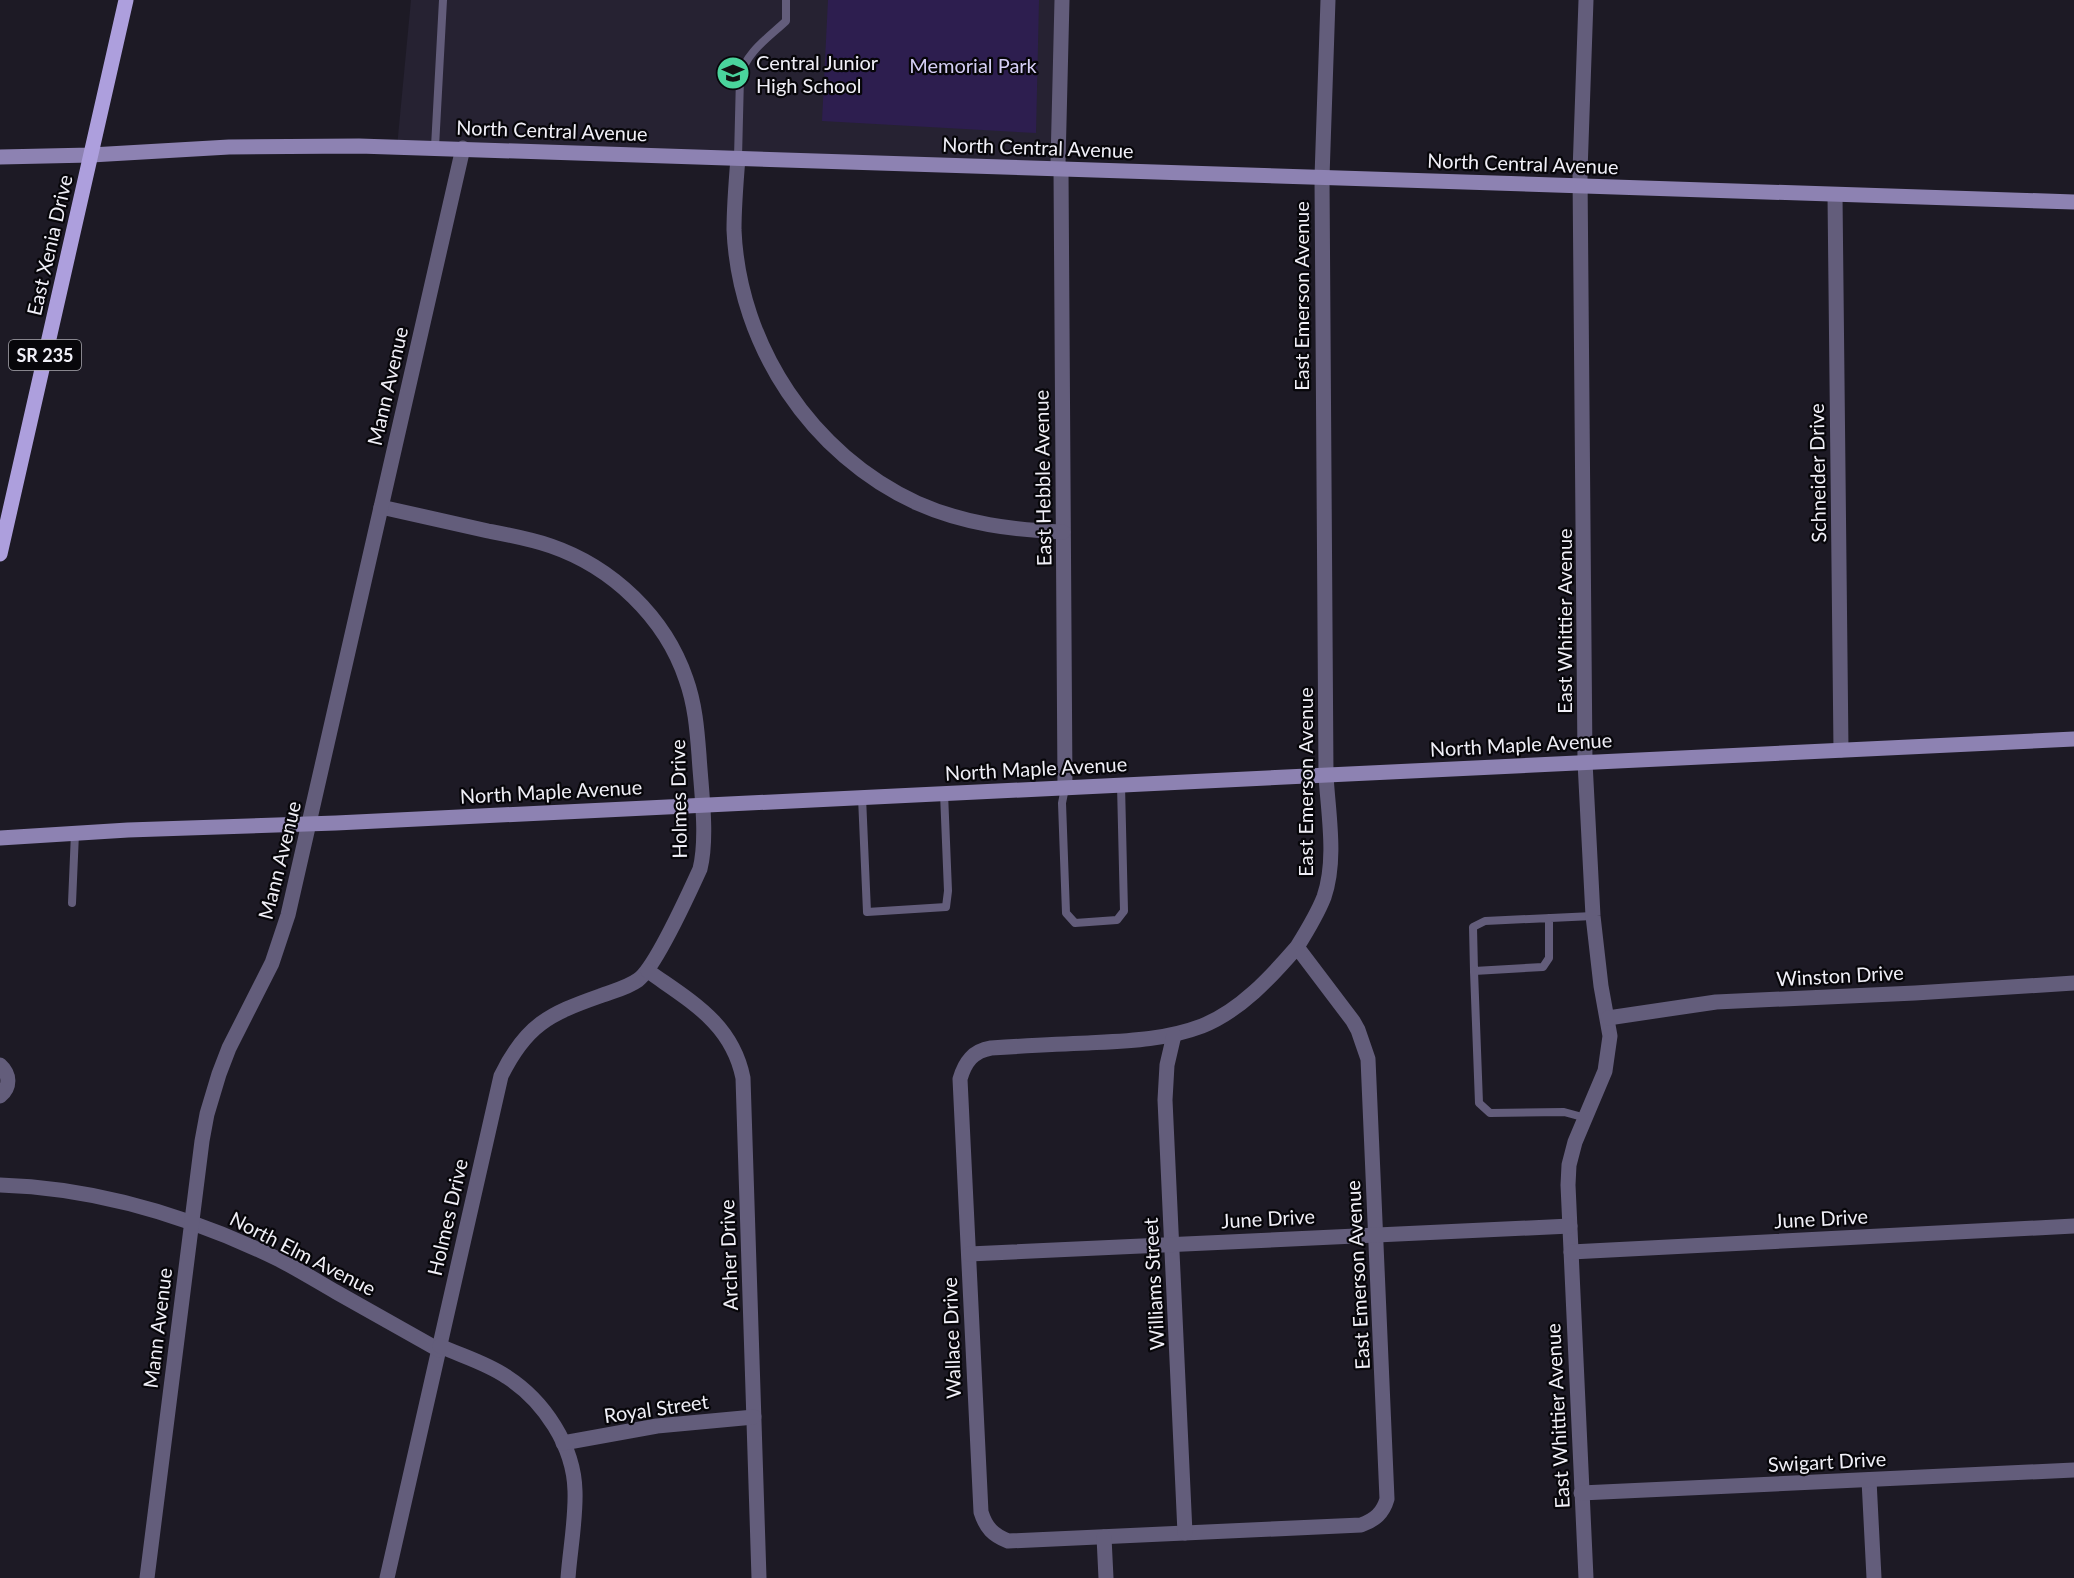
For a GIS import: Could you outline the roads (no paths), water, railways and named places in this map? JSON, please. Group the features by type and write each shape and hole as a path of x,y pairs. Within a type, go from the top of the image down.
{"main road":[{"name":"SR 235","path":"91,155 126,0"},
{"name":"North Central Avenue","path":"0,157 91,155 230,147 435,147 2074,202"},
{"name":"East Xenia Drive","path":"0,554 6,500 91,155"},
{"name":"North Maple Avenue","path":"0,838 2074,739"}],"street":[{"name":"East Hebble Avenue","path":"1062,0 1058,163 1061,169 1065,788"},
{"name":"East Emerson Avenue","path":"1328,0 1322,177 1326,775 1330,848 1329,871 1324,895 1297,947 1353,1022 1368,1059 1387,1465"},
{"name":"East Whittier Avenue","path":"1586,0 1581,186 1585,762 1593,916 1601,986 1611,1035 1607,1064 1599,1088 1575,1142 1569,1165 1568,1185 1586,1578"},
{"name":"Mann Avenue","path":"147,1578 202,1141 216,1084 229,1048 262,986 279,945 288,915 463,148"},
{"path":"738,158 735,232 746,304 773,369 790,397 811,423 859,468 891,490 919,503 953,516 988,525 1023,531 1064,532"},
{"name":"Schneider Drive","path":"1835,195 1841,750"},
{"name":"Holmes Drive","path":"381,507 550,546 594,566 630,593 664,633 686,679 697,723 702,805 700,869 648,971 628,986 549,1017 526,1036 509,1060 496,1093 387,1578"},
{"name":"Wallace Drive","path":"1297,947 1249,996 1221,1016 1203,1025 1174,1035 1136,1040 984,1049 971,1056 963,1068 960,1079 981,1512 984,1523 992,1533 1008,1541 1361,1525 1370,1522 1384,1508 1388,1499 1387,1465"},
{"name":"Archer Drive","path":"648,971 716,1022 731,1043 741,1069 750,1254 759,1578"},
{"name":"Winston Drive","path":"1608,1018 1716,1002 2074,983"},
{"name":"Williams Street","path":"1174,1035 1167,1065 1165,1092 1185,1533"},
{"path":"0,1065 8,1077 8,1085 0,1096"},
{"name":"North Elm Avenue","path":"0,1185 56,1189 129,1203 233,1238 283,1261 440,1348 491,1368 519,1385 534,1399 549,1419 563,1443 573,1472 575,1492 568,1578"},
{"name":"June Drive","path":"969,1254 1570,1226"},
{"name":"June Drive","path":"1571,1252 2074,1227"},
{"name":"Royal Street","path":"563,1443 657,1426 754,1417"},
{"name":"Swigart Drive","path":"1581,1493 2074,1470"},
{"path":"1869,1480 1874,1578"},
{"path":"1104,1537 1106,1578"}],"lane":[{"path":"435,147 443,0"},
{"path":"738,158 742,66 755,49 786,21 786,0"},
{"path":"1065,788 1062,803 1066,913 1075,923 1117,920 1124,911 1121,785"},
{"path":"862,797 867,912 946,907 948,891 944,794"},
{"path":"72,903 75,833"},
{"path":"1586,1118 1564,1112 1490,1113 1479,1103 1473,927 1485,921 1593,916"},
{"path":"1474,971 1544,967 1549,958 1549,918"}],"place":[{"name":"Central Junior High School","path":"733,73"}],"park label":[{"name":"Memorial Park","path":"973,65"}]}
